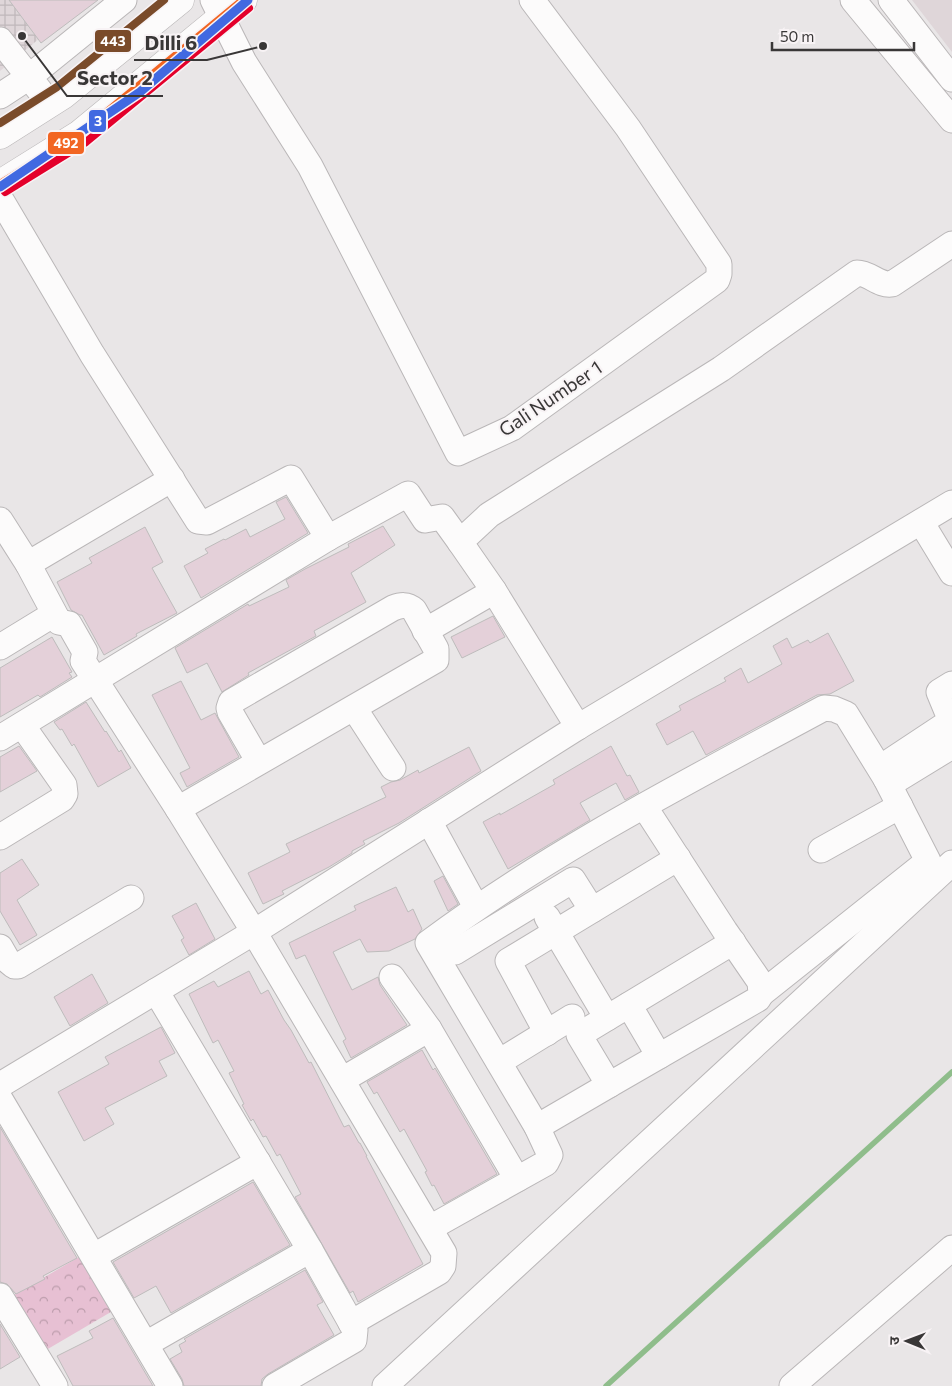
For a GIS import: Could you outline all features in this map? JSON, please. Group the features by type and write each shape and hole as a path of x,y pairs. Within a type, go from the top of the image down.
{"main road":[{"path":"0,135 63,95 180,0"},
{"path":"0,184 80,134 217,9 243,0"}],"street":[{"path":"0,96 29,77 124,0"},
{"name":"Gali Number 1","path":"217,9 244,62 310,166 458,453 512,428 717,280 719,274 719,264 628,128 532,0"},
{"path":"853,0 952,120"},
{"path":"891,0 952,78"},
{"path":"0,40 49,104"},
{"path":"0,198 92,354 198,521 204,523 291,478 328,538"},
{"path":"460,542 489,515 721,369 857,273 865,274 883,284 889,284 952,244"},
{"path":"28,564 172,479"},
{"path":"0,738 22,725 89,670 408,494 425,520 442,517 494,591 578,727"},
{"path":"0,1085 254,932 578,727 952,503"},
{"path":"0,520 28,564 57,618 55,630 72,661 89,670 178,809 254,932 444,1253 443,1266 439,1272 351,1323"},
{"path":"921,522 952,573"},
{"path":"424,631 494,591"},
{"path":"178,809 436,660 436,649 410,606 402,605 393,608 230,702 230,712 259,762"},
{"path":"0,647 57,618"},
{"path":"883,773 951,721 939,692 952,684"},
{"path":"354,708 393,768"},
{"path":"430,1228 546,1163 549,1159 549,1151 537,1127 428,943 476,907 523,877 644,806 824,708 840,710 846,714 883,773 928,861 760,994"},
{"path":"0,837 62,799 65,794 64,785 22,725"},
{"path":"883,773 894,780 898,779 952,746"},
{"path":"537,1127 758,999 760,994 760,982 644,806"},
{"path":"821,850 900,806"},
{"path":"429,821 476,907"},
{"path":"547,1033 508,961 678,858"},
{"path":"385,1386 952,863"},
{"path":"523,877 607,1018"},
{"path":"455,952 573,880 592,910"},
{"path":"0,947 8,961 14,966 18,966 131,898"},
{"path":"609,1085 580,1035 733,942"},
{"path":"392,977 429,1030 517,1179"},
{"path":"156,991 310,1250 356,1333 354,1340 275,1386"},
{"path":"629,1005 659,1056"},
{"path":"499,1062 572,1017"},
{"path":"342,1080 429,1030"},
{"path":"0,1099 170,1386"},
{"path":"94,1256 258,1162"},
{"path":"792,1386 952,1248"},
{"path":"146,1344 310,1250"},
{"path":"0,1296 55,1386"}],"shaded area":[{"path":"0,0 86,0 0,71"},
{"path":"912,0 952,0 952,52"}],"green space":[{"path":"84,1254 116,1309 41,1353 9,1298"}],"building":[{"path":"9,0 98,0 41,43"},
{"path":"286,497 308,533 201,598 184,566 208,553 205,549 224,539 246,529 250,537 285,519 276,502"},
{"path":"383,526 395,545 351,573 366,602 314,631 316,636 248,673 249,675 222,692 207,663 187,673 175,648 248,604 249,606 289,587 286,580 349,547 348,544"},
{"path":"145,527 163,562 152,568 177,613 136,634 137,636 104,655 82,615 71,610 57,582 92,563 89,558"},
{"path":"493,616 505,637 462,658 451,637"},
{"path":"828,633 854,681 830,694 817,695 706,755 693,731 667,745 656,724 681,710 679,706 726,681 724,678 741,668 748,683 782,664 773,646 787,638 792,648 808,640 810,643"},
{"path":"52,637 72,672 69,673 72,677 40,697 38,695 0,717 0,668"},
{"path":"181,681 201,720 215,713 239,757 187,787 180,773 190,768 152,695"},
{"path":"86,702 119,752 121,750 131,768 98,787 74,744 72,746 62,729 60,730 54,722"},
{"path":"19,746 37,771 0,792 0,757"},
{"path":"611,746 627,776 630,775 639,792 625,800 616,783 580,803 590,820 508,869 483,822 500,813 500,815 555,784 553,780"},
{"path":"469,747 481,771 399,823 363,841 365,844 352,851 352,853 282,891 284,894 263,904 248,873 290,852 286,844 386,797 381,787 400,780 418,770 419,773"},
{"path":"22,859 39,885 17,900 37,935 20,945 0,911 0,873"},
{"path":"443,876 458,904 448,911 434,881"},
{"path":"396,887 408,912 413,909 422,929 415,939 389,951 367,952 360,939 333,952 352,990 378,977 380,985 407,1025 351,1058 343,1041 346,1039 305,955 296,959 289,943 356,910 354,906"},
{"path":"196,903 215,939 189,955 181,940 184,938 172,916"},
{"path":"249,971 261,994 268,990 309,1063 311,1062 344,1127 349,1125 360,1143 423,1264 358,1302 353,1291 350,1293 295,1197 301,1194 280,1154 277,1156 266,1136 263,1137 253,1119 251,1121 242,1105 244,1104 229,1073 234,1071 218,1040 213,1043 189,994 214,981 218,987"},
{"path":"92,974 108,1003 70,1026 54,997"},
{"path":"161,1027 175,1053 159,1061 167,1076 105,1108 114,1124 84,1141 58,1092 109,1064 105,1057"},
{"path":"422,1050 433,1070 435,1068 497,1174 444,1204 434,1185 432,1186 425,1172 427,1171 404,1129 400,1132 377,1092 374,1094 367,1082"},
{"path":"0,1127 77,1258 43,1276 45,1279 16,1294 7,1284 0,1282"},
{"path":"253,1182 290,1245 171,1313 156,1286 134,1298 113,1262"},
{"path":"305,1270 323,1302 317,1305 334,1335 268,1374 262,1379 261,1386 184,1386 170,1359 182,1352 179,1345 186,1341 184,1339"},
{"path":"113,1318 153,1386 73,1386 57,1356 93,1338 89,1331"},
{"path":"0,1324 20,1357 0,1369"}],"waterway":[{"path":"606,1386 952,1072"}],"transit line":[{"name":"443","path":"0,123 57,87 164,0"},
{"name":"492","path":"0,184 80,134 243,0"},
{"name":"3","path":"0,187 140,92 248,0"},
{"path":"5,192 86,142 249,8"}],"place":[{"name":"Sector 2","path":"22,36"},
{"name":"Dilli 6","path":"263,46"}]}
